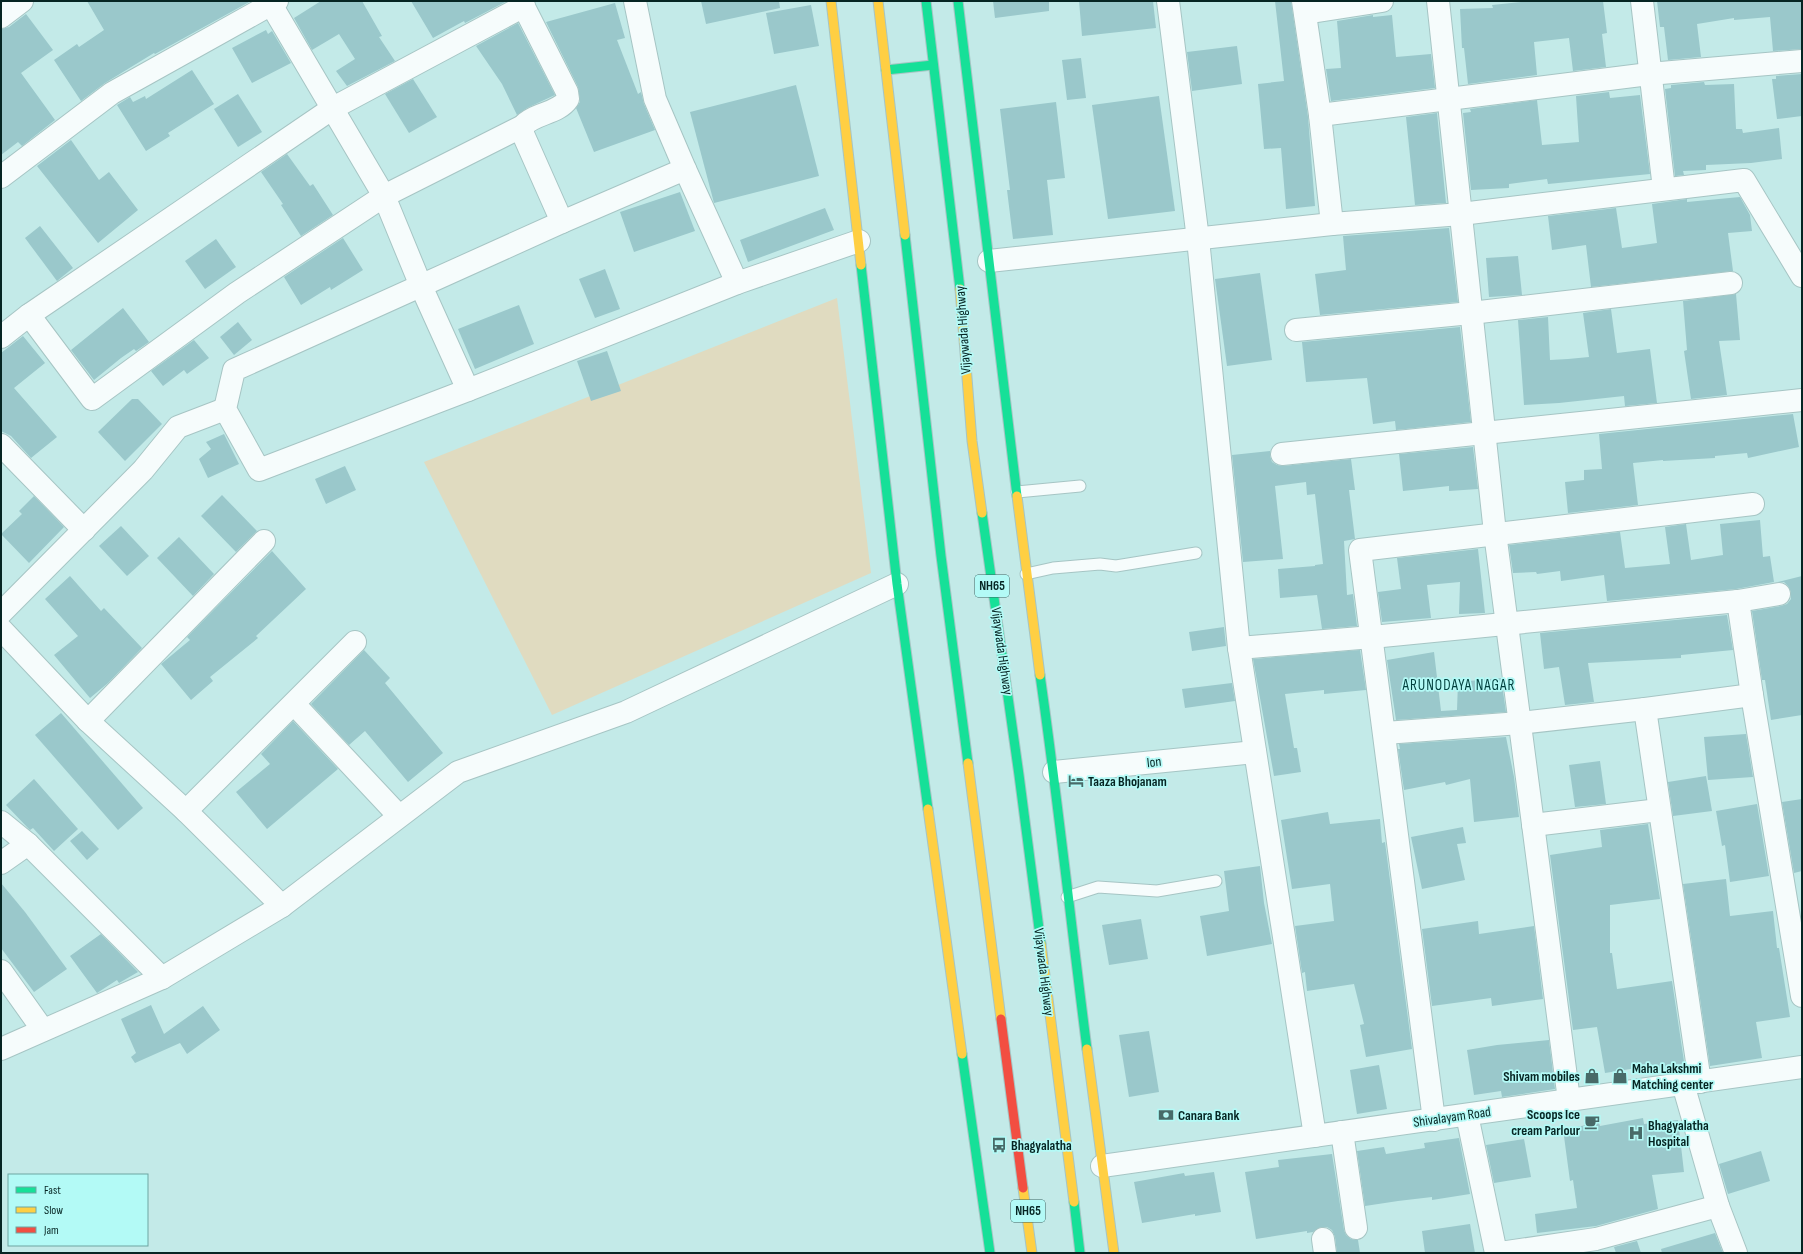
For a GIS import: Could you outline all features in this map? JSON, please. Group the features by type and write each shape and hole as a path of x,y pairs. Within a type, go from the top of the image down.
{"main road":[{"path":"831,1 897,584 990,1253"},
{"name":"NH65","path":"878,1 941,556 1032,1253"},
{"name":"Vijaywada Highway","path":"926,1 958,264 972,441 1019,775 1080,1253"},
{"path":"958,1 1026,574 1054,772 1067,897 1114,1253"},
{"path":"886,70 933,65"}],"street":[{"path":"1,17 22,1"},
{"path":"635,1 655,99 737,283"},
{"path":"1168,1 1198,239 1239,648 1315,1136"},
{"path":"1332,224 1320,115 1304,7 1382,1"},
{"path":"1438,1 1495,533 1569,1100"},
{"path":"1642,1 1649,74 1664,189"},
{"path":"1,177 112,93 273,2 384,196 421,286 468,390"},
{"path":"1,337 30,315 333,108 523,3 567,92 568,99 564,105 527,121 523,126 384,196 237,293 92,399 30,315"},
{"path":"1320,115 1649,74 1802,61"},
{"path":"523,126 523,134 562,222"},
{"path":"685,169 562,222 234,370 225,409 259,470 468,390 737,283 859,241"},
{"path":"989,261 1332,224 1461,214 1744,180 1802,276"},
{"path":"1296,330 1471,313 1731,283"},
{"path":"1282,454 1802,400"},
{"path":"1,613 142,470 178,427 225,409"},
{"path":"1,445 84,530"},
{"path":"1434,1120 1360,550 1753,504"},
{"path":"88,721 264,541"},
{"path":"1,1049 162,978 282,906 458,772 626,712 897,584"},
{"path":"1239,648 1372,637 1738,601 1780,594"},
{"path":"1738,601 1752,695 1802,996"},
{"path":"1,629 88,721 186,811 282,906"},
{"path":"186,811 355,642"},
{"path":"1384,733 1520,723 1752,695"},
{"path":"294,704 399,816"},
{"path":"1645,709 1659,810 1691,1083 1718,1206 1736,1253"},
{"name":"Ion","path":"1054,772 1255,752"},
{"path":"1533,825 1659,810"},
{"path":"1,822 28,844 162,978"},
{"path":"1,863 28,844"},
{"path":"1,971 43,1030"},
{"name":"Shivalayam Road","path":"1102,1166 1691,1083 1801,1072"},
{"path":"1467,1115 1496,1253"},
{"path":"1342,1132 1356,1228"},
{"path":"1500,1253 1599,1246 1718,1206"}],"lane":[{"path":"1017,492 1080,486"},
{"path":"1026,574 1053,568 1100,564 1116,566 1196,554"},
{"path":"1067,897 1098,888 1157,891 1216,881"}],"shaded area":[{"path":"837,298 871,573 552,715 424,462"}],"building":[{"path":"87,1 251,1 155,54 154,53 105,83 81,101 54,60 77,44 79,47 104,30"},
{"path":"321,1 362,1 382,36 379,37 395,61 347,86 336,71 355,59 339,34 312,50 294,18"},
{"path":"411,1 507,1 465,23 464,21 433,38"},
{"path":"701,1 779,1 780,8 706,24"},
{"path":"993,1 1049,1 1049,11 995,18"},
{"path":"1079,1 1153,1 1156,28 1082,36"},
{"path":"1275,1 1291,1 1308,117 1315,206 1286,209 1281,148 1264,149 1258,84 1284,81"},
{"path":"1531,1 1603,1 1607,33 1602,34 1606,67 1573,71 1569,38 1534,42 1537,75 1468,84 1464,48 1462,48 1460,9 1493,8 1492,5"},
{"path":"1657,1 1801,1 1802,49 1773,51 1770,17 1734,20 1734,18 1697,24 1701,57 1668,60 1664,27 1660,27"},
{"path":"615,3 625,38 617,40 638,94 641,92 644,104 655,130 594,152 576,108 580,102 578,87 546,22"},
{"path":"811,5 819,46 774,54 766,13"},
{"path":"26,14 53,50 21,73 55,120 22,146 18,142 1,155 1,29 9,27"},
{"path":"1373,15 1373,17 1392,15 1396,57 1431,54 1435,88 1331,101 1326,69 1341,68 1337,21"},
{"path":"518,23 555,95 527,108 517,115 502,84 476,46"},
{"path":"266,30 268,34 272,31 291,63 252,83 232,48"},
{"path":"1237,46 1242,84 1192,91 1187,52"},
{"path":"1081,58 1086,98 1067,100 1062,60"},
{"path":"192,70 214,104 168,133 170,136 146,151 117,105 130,97 133,102 145,96 146,99"},
{"path":"1802,74 1802,116 1777,119 1772,79 1776,79 1776,76"},
{"path":"413,79 437,117 409,133 385,94"},
{"path":"1704,82 1705,85 1734,84 1736,129 1742,129 1743,133 1779,128 1782,159 1751,163 1706,165 1706,170 1683,171 1684,175 1675,176 1665,89 1671,88 1671,85"},
{"path":"796,85 819,176 714,203 690,112"},
{"path":"1609,92 1610,98 1640,95 1650,174 1548,184 1547,179 1509,184 1509,188 1471,190 1463,113 1471,112 1470,109 1537,100 1542,145 1579,142 1576,96"},
{"path":"238,94 262,132 238,147 214,109"},
{"path":"1159,96 1175,211 1108,219 1092,105"},
{"path":"1056,102 1065,178 1047,180 1053,235 1013,239 1007,190 1010,190 1000,109"},
{"path":"1437,113 1446,203 1415,205 1406,117"},
{"path":"71,140 99,180 109,172 138,210 98,243 37,166"},
{"path":"287,154 310,186 313,184 333,215 301,236 281,205 283,204 261,172"},
{"path":"680,192 695,231 634,252 620,212"},
{"path":"1740,197 1750,215 1752,231 1728,233 1733,271 1591,287 1586,245 1552,250 1548,216 1616,208 1622,248 1657,243 1652,204 1687,199 1687,202"},
{"path":"825,208 834,230 748,262 740,240"},
{"path":"40,226 73,268 57,281 25,238"},
{"path":"1449,228 1458,302 1320,315 1315,274 1346,270 1343,236"},
{"path":"343,238 363,270 331,290 330,287 301,305 284,277"},
{"path":"216,239 236,267 205,289 185,261"},
{"path":"1518,256 1522,295 1489,297 1486,258"},
{"path":"605,269 620,309 595,318 579,279"},
{"path":"1260,273 1272,360 1227,366 1215,279"},
{"path":"1736,294 1740,340 1719,341 1727,395 1691,399 1684,351 1687,350 1683,301"},
{"path":"519,305 534,344 475,369 458,329"},
{"path":"123,308 149,342 136,351 134,349 94,380 71,350"},
{"path":"1611,309 1617,353 1650,349 1657,403 1625,406 1624,396 1524,405 1518,320 1548,317 1550,360 1589,357 1583,313"},
{"path":"238,322 252,340 234,355 220,337"},
{"path":"1460,327 1471,422 1396,430 1395,421 1373,424 1367,378 1306,382 1302,342"},
{"path":"23,336 45,363 14,388 57,437 31,458 11,436 1,431 1,353"},
{"path":"194,340 209,358 187,374 184,370 163,386 151,371"},
{"path":"607,351 621,391 591,401 577,361"},
{"path":"132,399 138,399 162,424 125,461 98,432"},
{"path":"1793,414 1799,447 1748,458 1747,453 1715,456 1715,458 1633,463 1638,505 1568,513 1565,482 1584,480 1584,470 1602,469 1599,434"},
{"path":"224,434 239,464 208,478 199,459 211,449 206,442"},
{"path":"1473,447 1478,489 1449,491 1449,486 1403,491 1399,454"},
{"path":"1270,451 1272,462 1283,466 1351,459 1355,490 1349,490 1355,539 1344,541 1347,595 1353,594 1357,626 1322,629 1317,595 1280,598 1278,569 1323,564 1315,494 1307,495 1306,482 1275,486 1283,559 1243,562 1232,455"},
{"path":"345,466 356,490 326,504 315,479"},
{"path":"222,495 257,531 236,552 201,516"},
{"path":"34,496 64,527 29,563 1,534 22,514 19,511"},
{"path":"1760,520 1763,557 1770,556 1774,582 1736,589 1607,601 1604,575 1561,581 1560,571 1537,574 1536,572 1513,573 1509,545 1620,532 1625,568 1670,564 1665,527 1686,524 1691,560 1723,555 1720,524"},
{"path":"121,526 149,556 127,576 99,546"},
{"path":"179,537 214,574 193,596 157,558"},
{"path":"1478,549 1485,613 1459,614 1460,582 1427,585 1431,618 1382,622 1378,592 1401,589 1397,558"},
{"path":"272,551 306,589 256,636 258,638 210,677 213,681 191,700 161,664 190,640 187,637"},
{"path":"70,576 101,611 104,608 142,648 108,683 90,698 54,655 78,636 45,599"},
{"path":"1802,576 1802,715 1771,720 1765,680 1762,680 1752,611 1787,604 1791,599 1791,592 1784,582 1778,582"},
{"path":"1727,615 1733,650 1681,655 1681,658 1588,663 1594,702 1565,705 1559,667 1544,669 1540,633"},
{"path":"1224,627 1226,646 1192,651 1189,632"},
{"path":"364,650 390,678 385,683 443,753 408,782 365,731 349,745 311,704"},
{"path":"1360,650 1366,690 1324,694 1324,690 1285,694 1294,748 1297,748 1301,772 1274,776 1253,659"},
{"path":"1434,652 1441,711 1457,710 1458,682 1501,678 1506,712 1396,720 1387,660"},
{"path":"1232,683 1235,701 1185,708 1182,689"},
{"path":"61,713 143,808 118,830 35,735"},
{"path":"293,721 338,769 267,829 236,792 270,764 261,754"},
{"path":"1746,734 1753,777 1708,780 1704,737"},
{"path":"1506,737 1514,777 1519,817 1474,822 1470,779 1446,785 1445,782 1404,790 1398,749 1400,749 1399,744"},
{"path":"1600,761 1606,804 1575,807 1569,765"},
{"path":"1706,776 1712,811 1673,816 1668,782"},
{"path":"34,779 78,829 54,851 33,828 30,830 6,805"},
{"path":"1802,799 1802,871 1794,873 1782,802"},
{"path":"1757,804 1769,876 1730,882 1725,845 1722,846 1716,811"},
{"path":"1328,812 1330,824 1380,819 1382,843 1385,842 1412,1049 1366,1057 1360,1025 1364,1024 1354,984 1307,991 1305,972 1302,973 1295,926 1334,921 1330,884 1292,889 1281,820"},
{"path":"1648,824 1660,899 1610,905 1610,953 1612,953 1617,989 1672,981 1685,1068 1643,1072 1643,1067 1605,1073 1597,1027 1573,1030 1550,855 1602,847 1600,830"},
{"path":"1463,827 1466,843 1457,844 1465,880 1422,889 1411,837"},
{"path":"82,831 99,849 87,860 70,841"},
{"path":"1260,866 1264,903 1272,944 1207,956 1200,916 1229,911 1224,871"},
{"path":"1726,879 1730,916 1773,911 1777,948 1779,948 1790,1017 1756,1022 1762,1058 1710,1066 1683,884"},
{"path":"1,883 25,912 67,969 34,992 1,948"},
{"path":"1141,919 1148,959 1109,965 1102,925"},
{"path":"1478,921 1479,934 1534,926 1543,999 1492,1006 1491,998 1432,1006 1422,929"},
{"path":"101,934 138,972 119,983 117,980 97,993 70,956"},
{"path":"151,1005 164,1034 203,1006 220,1030 187,1054 180,1043 135,1063 131,1057 136,1053 121,1019"},
{"path":"1149,1031 1159,1092 1129,1097 1119,1035"},
{"path":"1549,1040 1555,1089 1502,1097 1501,1091 1474,1095 1467,1050 1497,1045"},
{"path":"1379,1065 1387,1109 1357,1114 1350,1070"},
{"path":"1643,1118 1644,1124 1678,1120 1684,1172 1652,1175 1658,1209 1596,1226 1537,1233 1535,1214 1577,1208 1573,1180 1570,1181 1563,1129 1599,1123 1600,1126"},
{"path":"1459,1138 1470,1194 1432,1200 1432,1197 1365,1206 1357,1151 1384,1147 1386,1154 1425,1148 1424,1143"},
{"path":"1524,1139 1531,1177 1494,1183 1486,1145"},
{"path":"1761,1151 1770,1181 1728,1194 1719,1164"},
{"path":"1332,1154 1344,1230 1346,1235 1351,1239 1358,1240 1360,1253 1337,1253 1335,1237 1332,1230 1327,1227 1321,1227 1313,1232 1307,1233 1307,1231 1256,1239 1245,1172 1279,1167 1278,1160"},
{"path":"1214,1172 1221,1212 1195,1216 1195,1214 1142,1223 1134,1182 1184,1173 1185,1176"},
{"path":"1470,1224 1475,1253 1425,1253 1422,1231"},
{"path":"1715,1233 1723,1253 1662,1253 1661,1249"},
{"path":"1637,1241 1641,1253 1616,1253 1614,1247"}],"traffic: fast":[{"path":"926,1 960,289"},
{"path":"958,1 1017,496"},
{"path":"886,70 933,65"},
{"path":"905,235 941,556 968,763"},
{"path":"861,265 897,584 928,809"},
{"path":"982,513 1041,944"},
{"path":"1040,675 1087,1049"},
{"path":"962,1054 990,1253"},
{"path":"1074,1202 1080,1253"}],"traffic: slow":[{"path":"831,1 861,265"},
{"path":"878,1 905,235"},
{"path":"960,289 972,441 982,513"},
{"path":"1017,496 1040,675"},
{"path":"968,763 1001,1019"},
{"path":"928,809 962,1054"},
{"path":"1041,944 1074,1202"},
{"path":"1087,1049 1114,1253"},
{"path":"1023,1188 1032,1253"}],"traffic: jam":[{"path":"1001,1019 1023,1188"}],"place":[{"name":"Taaza Bhojanam","path":"1076,781"},
{"name":"Shivam mobiles","path":"1592,1076"},
{"name":"Maha Lakshmi Matching center","path":"1620,1076"},
{"name":"Canara Bank","path":"1166,1115"},
{"name":"Scoops Ice cream Parlour","path":"1592,1122"},
{"name":"Bhagyalatha Hospital","path":"1636,1133"},
{"name":"Bhagyalatha","path":"999,1145"}],"district":[{"name":"ARUNODAYA NAGAR","path":"1459,685"}]}
